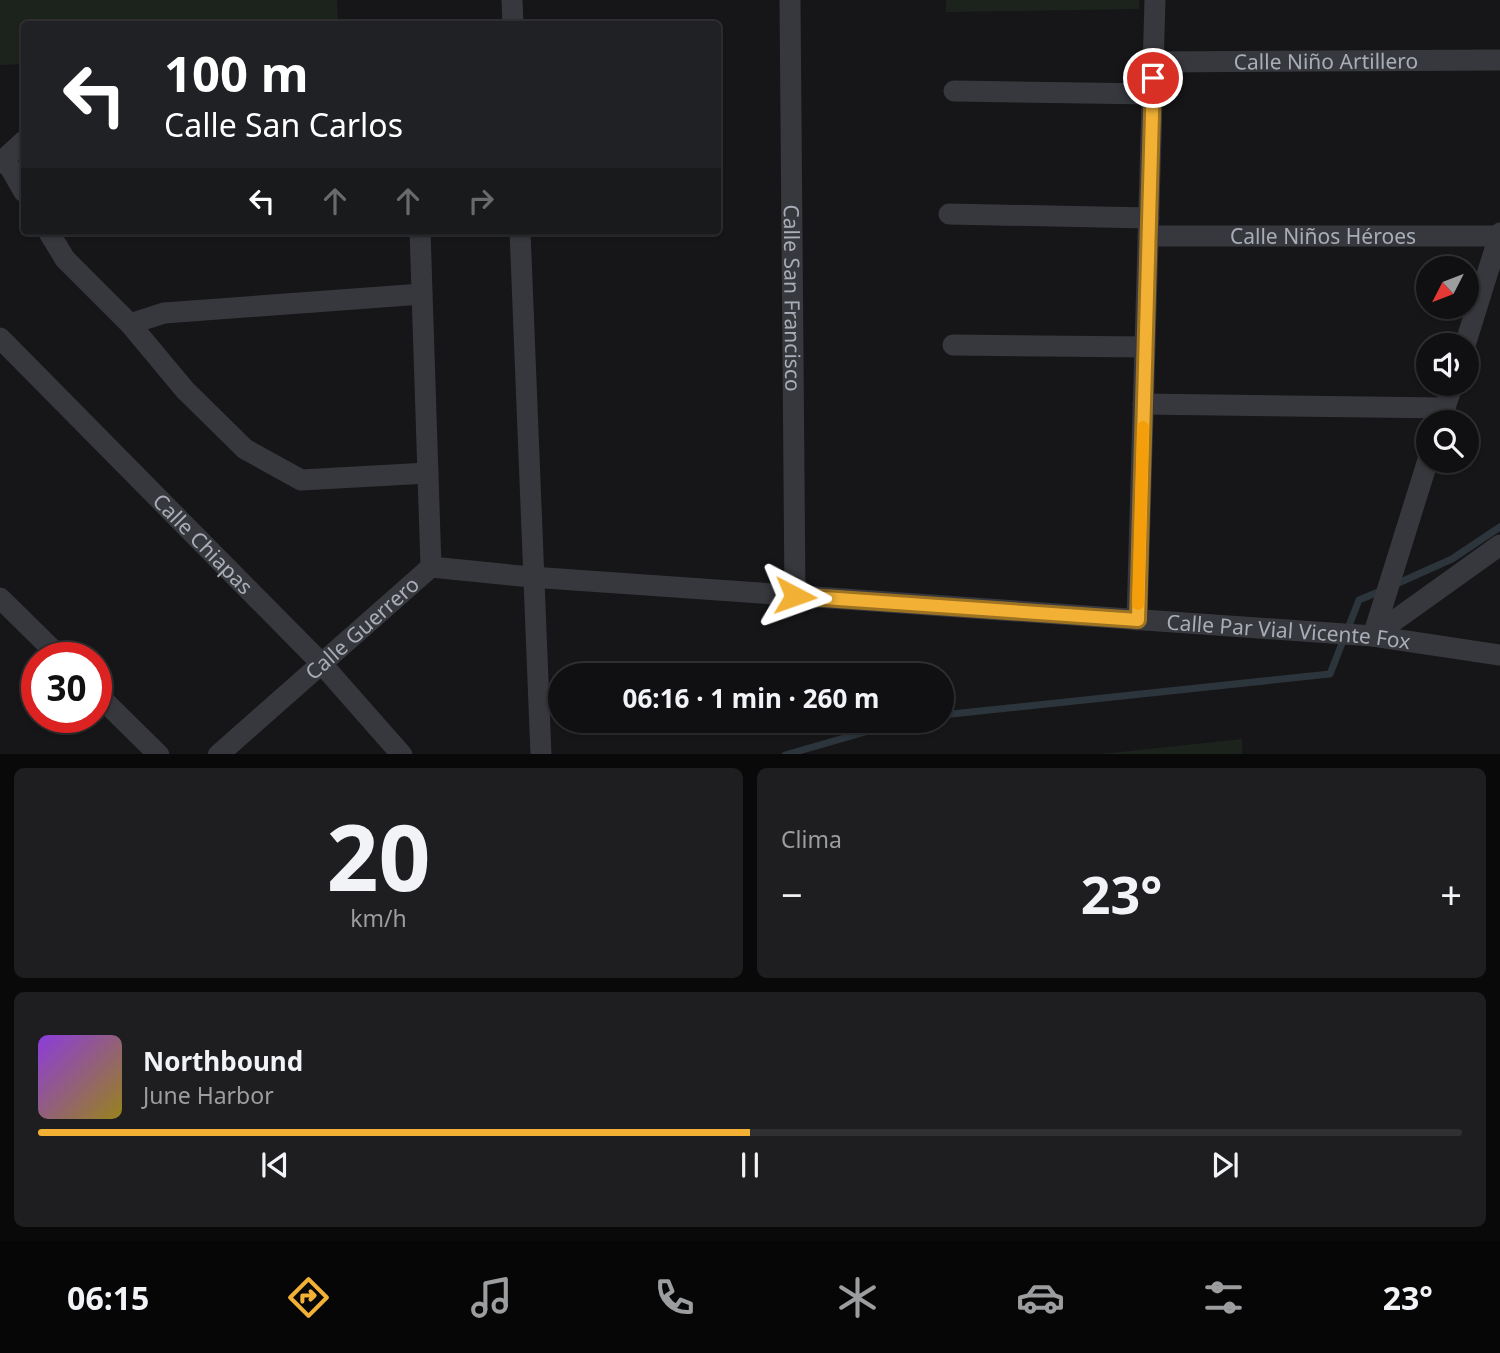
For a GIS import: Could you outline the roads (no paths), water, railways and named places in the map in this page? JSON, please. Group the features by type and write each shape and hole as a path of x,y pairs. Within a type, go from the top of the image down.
{"street":[{"path":"512,0 513,21"},
{"name":"Calle San Francisco","path":"790,0 795,596"},
{"path":"1138,620 1155,0"},
{"name":"Calle Niño Artillero","path":"1153,62 1500,60"},
{"path":"954,91 1152,94"},
{"path":"21,144 2,161 21,188"},
{"name":"Calle Niños Héroes","path":"949,214 1148,227 1499,234"},
{"path":"1469,333 1499,234"},
{"path":"50,235 65,259 130,324 186,390 245,450 301,480 428,474"},
{"path":"420,235 431,567"},
{"path":"520,235 531,577 541,754"},
{"path":"130,324 164,313 422,294"},
{"name":"Calle Chiapas","path":"0,338 321,663 402,754"},
{"path":"953,345 1145,347"},
{"path":"1143,404 1416,414"},
{"path":"1373,636 1424,473"},
{"path":"1373,636 1500,545"},
{"name":"Calle Guerrero","path":"218,754 431,567 531,577"},
{"name":"Calle Par Vial Vicente Fox","path":"531,577 1373,636 1500,655"},
{"path":"0,598 45,642"},
{"path":"112,708 159,754"}],"waterway":[{"path":"1394,585 1452,559 1500,527"},
{"path":"954,714 1330,674 1359,600 1383,590"},
{"path":"788,754 861,733"}]}
